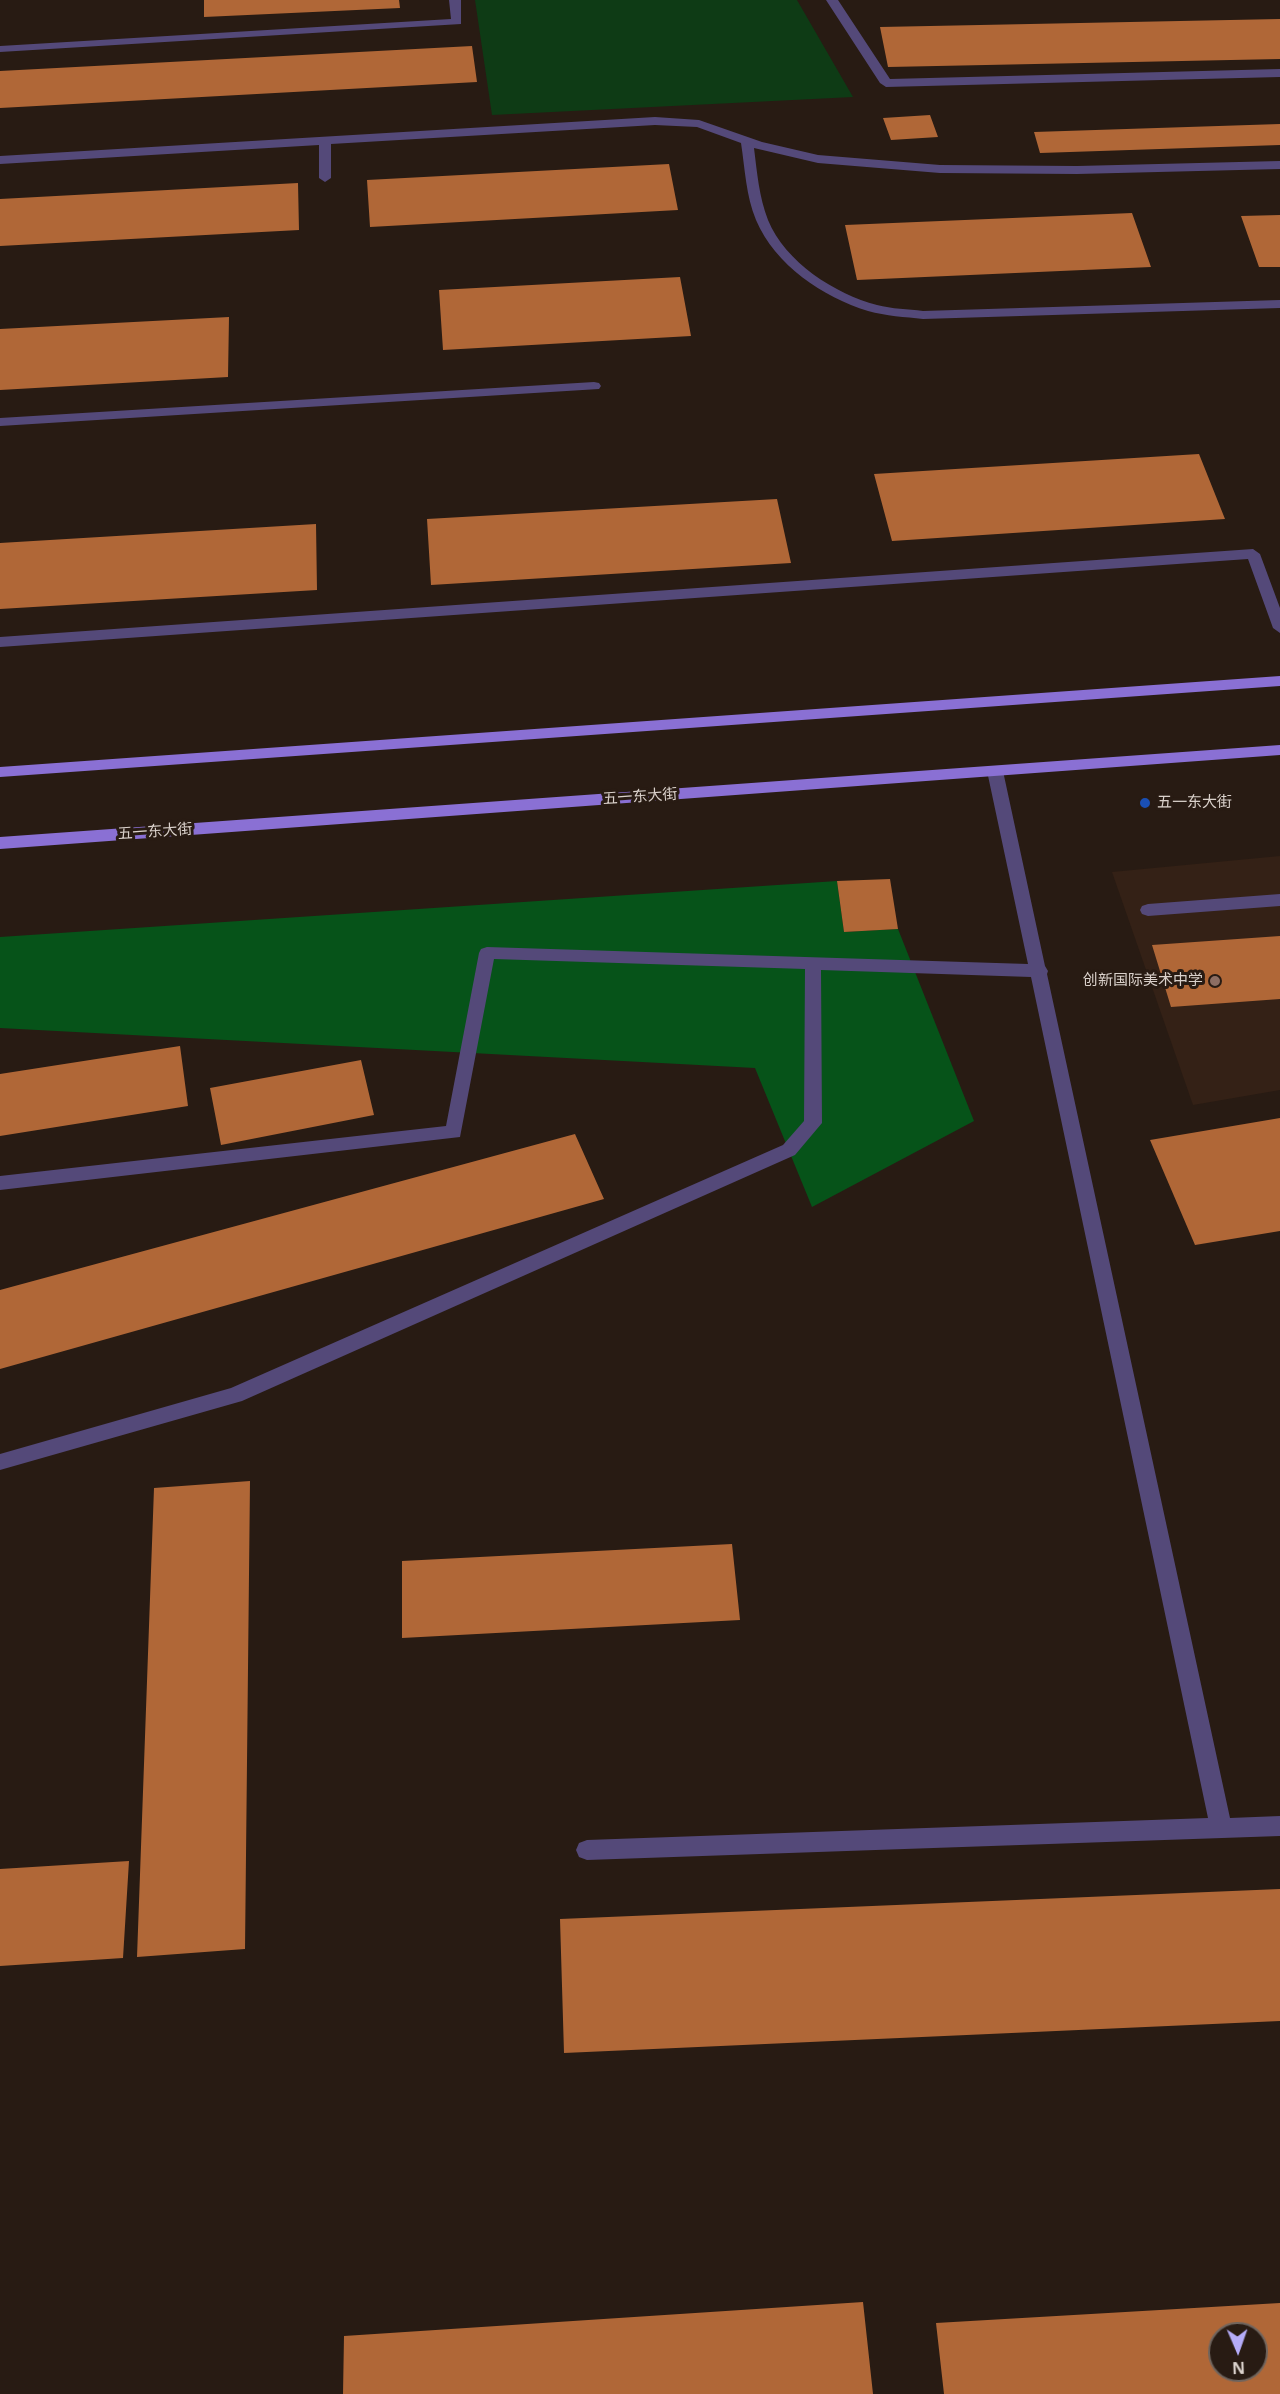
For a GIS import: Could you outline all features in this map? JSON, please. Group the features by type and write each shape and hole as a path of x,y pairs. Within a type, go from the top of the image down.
{"main road":[{"path":"0,772 1280,681"},
{"name":"五一东大街","path":"0,843 1280,750"}],"street":[{"path":"0,49 457,22 455,0"},
{"path":"832,0 886,83 1280,73"},
{"path":"0,160 655,120 699,124 747,141 818,159 940,169 1077,170 1280,165"},
{"path":"325,141 325,178"},
{"path":"747,141 763,222 777,246 801,270 838,293 875,308 923,315 1280,304"},
{"path":"0,422 594,386"},
{"path":"0,642 1253,554 1280,628"},
{"path":"995,771 1040,971 1221,1828"},
{"path":"1148,910 1280,900"},
{"path":"0,1183 454,1131 487,953 1040,971"},
{"path":"0,1462 235,1395 789,1150 813,1123 813,964"},
{"path":"587,1850 1280,1826"}],"shaded area":[{"name":"创新国际美术中学","path":"1280,856 1280,1090 1193,1105 1112,872"}],"green space":[{"path":"475,0 797,0 853,97 492,115"},
{"path":"837,881 844,932 898,929 974,1121 812,1207 755,1068 0,1028 0,937"}],"building":[{"path":"204,0 399,0 400,8 204,17"},
{"path":"1280,19 1280,59 888,67 880,27"},
{"path":"472,46 477,82 0,108 0,71"},
{"path":"930,115 938,137 891,140 883,118"},
{"path":"1280,124 1280,145 1040,153 1034,132"},
{"path":"669,164 678,210 370,227 367,180"},
{"path":"298,183 299,230 0,246 0,199"},
{"path":"1132,213 1151,267 857,280 845,225"},
{"path":"1280,215 1280,267 1259,267 1241,216"},
{"path":"680,277 691,336 443,350 439,290"},
{"path":"229,317 228,377 0,390 0,329"},
{"path":"1199,454 1225,519 892,541 874,474"},
{"path":"777,499 791,563 431,585 427,519"},
{"path":"316,524 317,590 0,609 0,543"},
{"path":"890,879 898,929 844,932 837,881"},
{"path":"1280,936 1280,999 1171,1007 1152,945"},
{"path":"180,1046 188,1106 0,1136 0,1074"},
{"path":"361,1060 374,1115 221,1145 210,1088"},
{"path":"1280,1118 1280,1231 1195,1245 1150,1140"},
{"path":"575,1134 604,1199 0,1369 0,1290"},
{"path":"250,1481 245,1949 137,1957 154,1488"},
{"path":"732,1544 740,1620 402,1638 402,1561"},
{"path":"129,1861 123,1958 0,1966 0,1869"},
{"path":"1280,1889 1280,2021 564,2053 560,1919"},
{"path":"863,2302 873,2394 343,2394 344,2336"},
{"path":"1280,2303 1280,2394 944,2394 936,2323"}],"place":[{"name":"五一东大街","path":"1145,803"},
{"name":"创新国际美术中学","path":"1215,981"}]}
